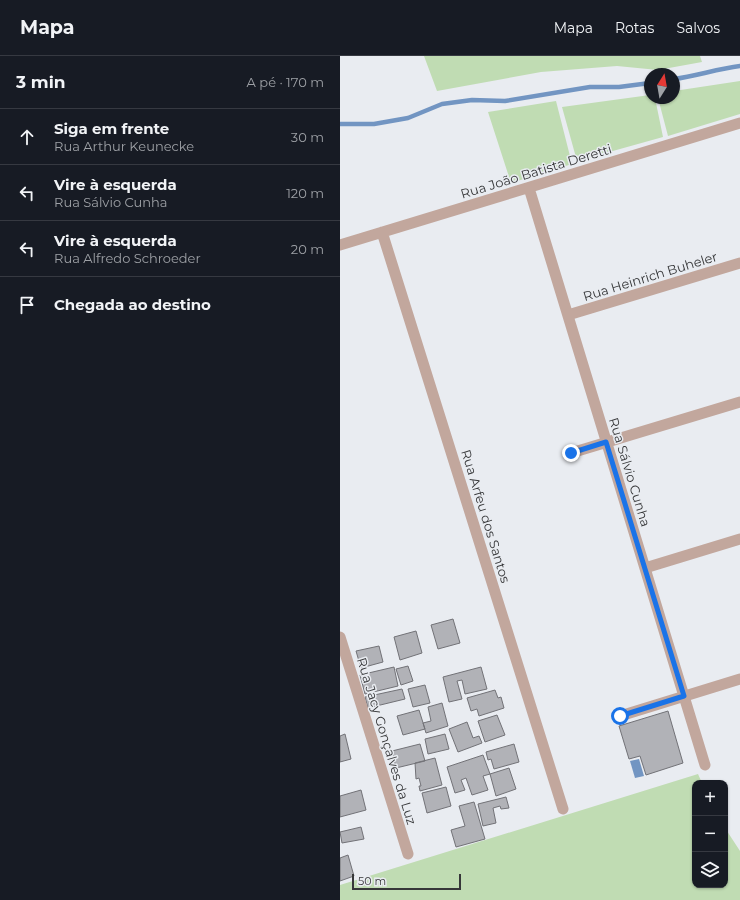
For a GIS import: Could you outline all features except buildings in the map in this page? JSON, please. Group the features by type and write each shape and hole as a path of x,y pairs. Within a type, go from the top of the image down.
{"street":[{"name":"Rua João Batista Deretti","path":"340,245 740,124"},
{"name":"Rua Sálvio Cunha","path":"529,188 705,765"},
{"name":"Rua Arfeu dos Santos","path":"382,232 563,809"},
{"name":"Rua Heinrich Buheler","path":"568,315 740,263"},
{"path":"571,453 740,402"},
{"path":"645,568 740,539"},
{"name":"Rua Jacy Gonçalves da Luz","path":"340,637 408,854"},
{"path":"620,716 740,679"}],"green space":[{"path":"424,56 700,56 702,62 669,68 644,69 617,66 541,72 437,91"},
{"path":"740,81 740,114 668,136 660,104 680,104 680,90"},
{"path":"644,96 644,104 656,104 663,137 577,161 562,107"},
{"path":"556,101 572,164 511,183 488,112"},
{"path":"698,774 701,780 692,780 692,888 728,888 728,833 740,851 740,900 340,900 340,885"}],"water":[{"path":"639,759 644,776 635,778 630,761"}],"waterway":[{"path":"680,78 740,66"},
{"path":"340,124 374,124 408,118 442,104 472,100 505,101 590,87 619,87 644,84"}],"route":[{"path":"571,453 606,442 684,696 620,716"}]}
